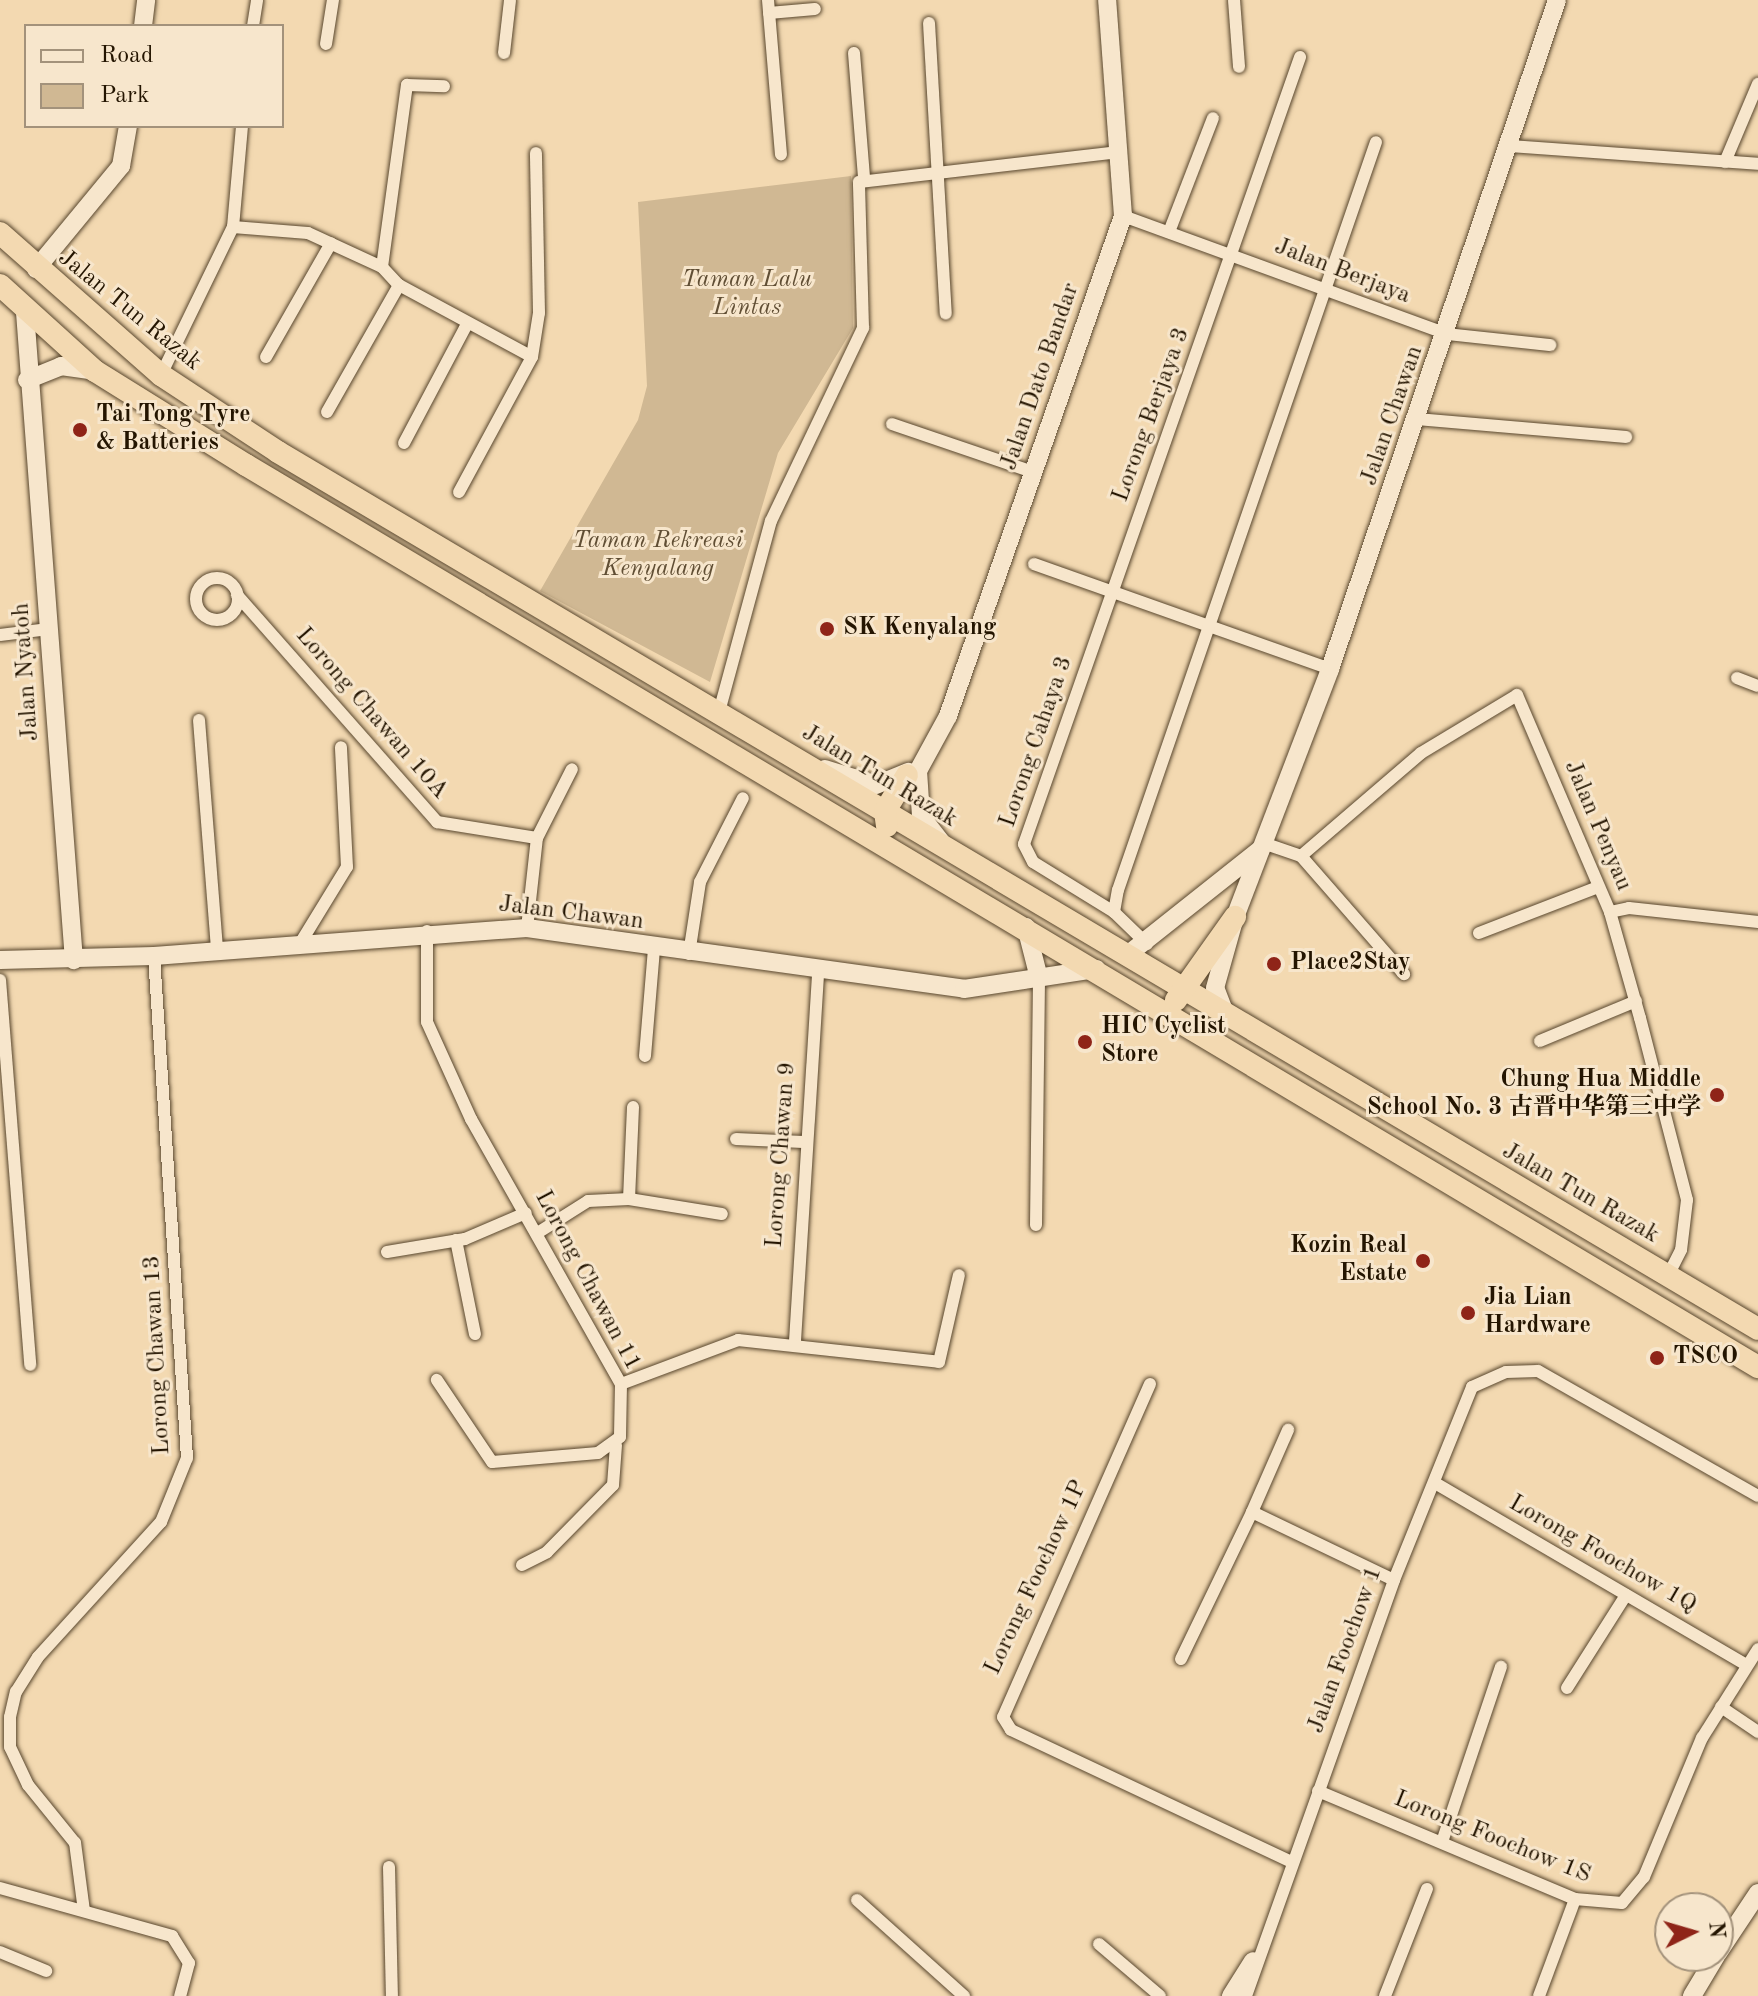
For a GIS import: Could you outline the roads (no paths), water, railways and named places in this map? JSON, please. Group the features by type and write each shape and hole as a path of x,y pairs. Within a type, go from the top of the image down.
{"highway":[{"name":"Jalan Tun Razak","path":"0,233 36,269 161,375 1226,1016 1758,1329"},
{"path":"0,285 25,312 95,371 1062,946"},
{"path":"907,775 885,811 889,829 1097,969 1758,1367"},
{"path":"1152,1001 1179,1000 1188,991 1238,911"}],"street":[{"path":"143,24 146,0"},
{"path":"253,24 257,0"},
{"path":"326,44 333,0"},
{"path":"504,53 510,0"},
{"name":"Jalan Dato Bandar","path":"924,755 948,716 1123,216 1107,0"},
{"path":"1234,0 1239,67"},
{"name":"Jalan Chawan","path":"1238,911 1330,669 1447,334 1557,0"},
{"path":"781,154 769,6 815,9"},
{"path":"929,23 941,171 946,314"},
{"path":"719,712 778,502 863,328 858,189 864,178 854,53"},
{"name":"Lorong Berjaya 3","path":"1113,591 1300,57"},
{"path":"1725,162 1758,84"},
{"path":"382,267 407,85 444,86"},
{"path":"1169,232 1213,118"},
{"path":"36,269 121,166 128,128"},
{"path":"161,375 233,227 242,128"},
{"path":"1114,912 1209,624 1329,292 1376,142"},
{"path":"1509,146 1758,164"},
{"path":"864,178 1117,152"},
{"path":"459,492 532,357 539,313 536,153"},
{"name":"Jalan Berjaya","path":"1123,216 1233,253 1329,292 1447,334 1550,345"},
{"path":"233,227 285,228 331,243 382,267 399,285 532,357"},
{"path":"266,357 331,243"},
{"path":"327,412 399,285"},
{"name":"Jalan Nyatoh","path":"25,312 27,380 74,960"},
{"path":"404,443 467,324"},
{"path":"27,380 61,366 95,371"},
{"path":"1417,419 1626,437"},
{"path":"892,424 1033,472"},
{"path":"1034,564 1330,669"},
{"name":"Lorong Cahaya 3","path":"1113,591 1024,844 1033,862 1114,912 1147,944"},
{"name":"Lorong Chawan 10A","path":"237,595 437,822 537,838"},
{"path":"0,635 49,629"},
{"path":"1737,678 1758,686"},
{"name":"Jalan Penyau","path":"1301,856 1421,753 1513,694 1610,912 1636,1001 1687,1200 1681,1250 1668,1275"},
{"path":"199,720 217,950"},
{"path":"301,942 347,867 341,747"},
{"path":"798,760 876,785 907,775 924,755"},
{"path":"924,755 917,801 945,847"},
{"path":"527,928 537,838 572,769"},
{"path":"689,954 700,882 743,798"},
{"path":"1126,956 1147,944 1220,887 1266,844 1301,856 1404,974"},
{"path":"1220,887 1235,890 1238,911 1215,988 1226,1016"},
{"path":"1479,933 1598,887"},
{"path":"1610,912 1629,908 1758,922"},
{"path":"1025,926 1039,978 1036,1225"},
{"name":"Jalan Chawan","path":"0,960 154,956 427,931 527,928 689,954 964,989 1097,969"},
{"name":"Lorong Chawan 11","path":"427,931 427,1022 526,1213 621,1384 613,1485 547,1552 522,1565"},
{"path":"645,1056 654,949"},
{"name":"Lorong Chawan 13","path":"16,1692 161,1522 187,1458 154,956"},
{"name":"Lorong Chawan 9","path":"795,1341 803,1142 818,972"},
{"path":"0,980 30,1365"},
{"path":"1540,1041 1636,1001"},
{"path":"629,1199 633,1107"},
{"path":"736,1139 803,1142"},
{"path":"539,1232 588,1201 629,1199 722,1214"},
{"path":"387,1252 456,1240 526,1213"},
{"path":"456,1240 475,1334"},
{"path":"621,1384 725,1342 795,1341 939,1362 959,1275"},
{"name":"Jalan Foochow 1","path":"1246,1996 1253,1961 1394,1580 1472,1387 1506,1372 1538,1371 1758,1496"},
{"path":"437,1380 492,1462 616,1445"},
{"name":"Lorong Foochow 1P","path":"1150,1384 1003,1717 1011,1730 1290,1861"},
{"path":"1181,1659 1288,1430"},
{"name":"Lorong Foochow 1Q","path":"1435,1483 1747,1665"},
{"path":"1252,1512 1394,1580"},
{"path":"1567,1688 1626,1595"},
{"name":"Lorong Foochow 1S","path":"1318,1791 1575,1899 1612,1904 1634,1895 1721,1707 1758,1649"},
{"path":"1442,1842 1501,1667"},
{"path":"0,1689 16,1692 10,1747 77,1852 84,1911"},
{"path":"1721,1707 1758,1732"},
{"path":"389,1867 392,1996"},
{"path":"0,1888 180,1941 189,1963 180,1996"},
{"path":"1385,1996 1427,1889"},
{"path":"1734,1929 1758,1893"},
{"path":"1539,1996 1575,1899"},
{"path":"857,1900 964,1996"},
{"path":"1099,1944 1160,1996"},
{"path":"0,1952 46,1971"},
{"path":"1231,1996 1253,1961"},
{"path":"1692,1996 1706,1972"}],"place":[{"name":"Tai Tong Tyre & Batteries","path":"80,430"},
{"name":"SK Kenyalang","path":"827,629"},
{"name":"Place2Stay","path":"1274,964"},
{"name":"HIC Cyclist Store","path":"1085,1042"},
{"name":"Chung Hua Middle School No. 3 古晋中华第三中学","path":"1717,1095"},
{"name":"Kozin Real Estate","path":"1423,1261"},
{"name":"Jia Lian Hardware","path":"1468,1313"},
{"name":"TSCO","path":"1657,1358"}],"park label":[{"name":"Taman Lalu Lintas","path":"747,295"},
{"name":"Taman Rekreasi Kenyalang","path":"658,556"}]}
